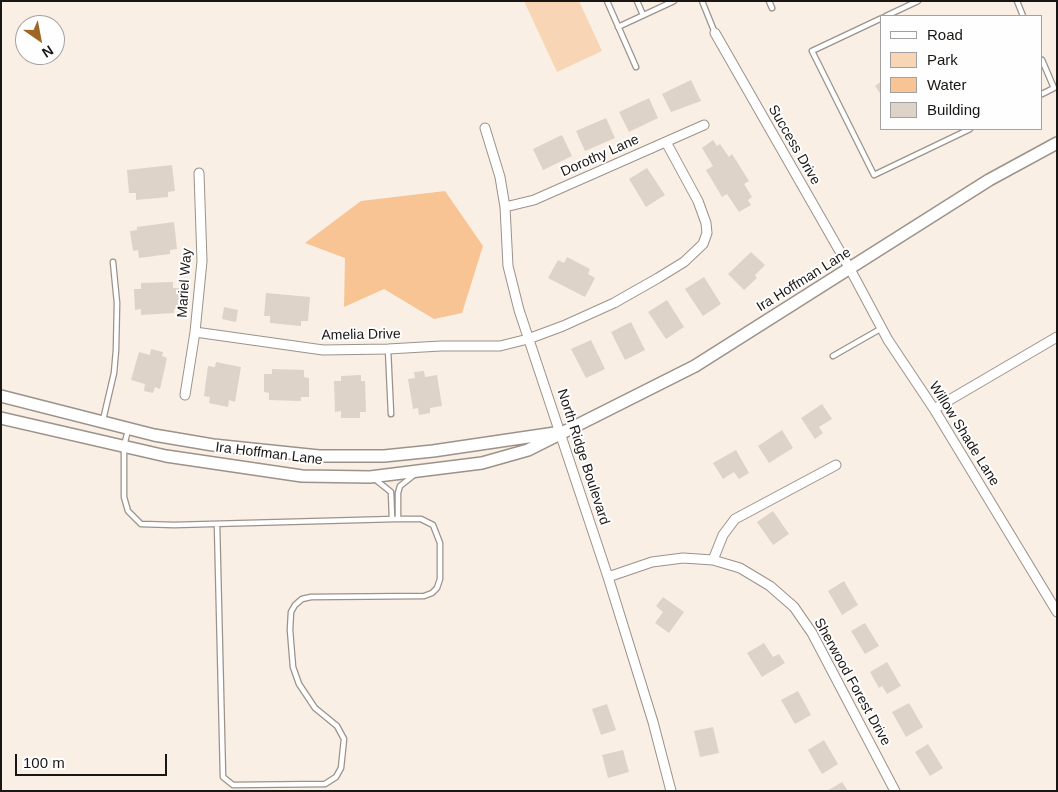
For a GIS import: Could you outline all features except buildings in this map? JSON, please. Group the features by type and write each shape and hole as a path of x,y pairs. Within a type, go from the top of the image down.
{"main road":[{"name":"Ira Hoffman Lane","path":"1,418 166,456 302,476 370,477 482,463 528,450 695,366 1002,172 1057,143"},
{"name":"Ira Hoffman Lane","path":"1,396 128,430 213,445 319,456 384,456 562,432"}],"street":[{"name":"Success Drive","path":"715,33 791,169 850,269"},
{"name":"Dorothy Lane","path":"505,206 534,200 704,125"},
{"name":"North Ridge Boulevard","path":"485,128 500,177 505,206 508,266 528,339 562,432 608,577 653,722 671,791"},
{"name":"Amelia Drive","path":"195,332 323,350 500,346 528,339 614,303 684,262 703,244 707,233 706,223 698,201 666,142"},
{"name":"Mariel Way","path":"185,396 195,332 202,261 199,172"},
{"name":"Willow Shade Lane","path":"850,269 882,328 934,409 1057,612"},
{"path":"934,409 1057,337"},
{"path":"713,560 723,535 735,519 836,465"},
{"name":"Sherwood Forest Drive","path":"608,577 652,562 682,558 713,560 740,568 770,586 794,607 812,633 895,791"}],"lane":[{"path":"607,1 636,66"},
{"path":"637,1 643,16"},
{"path":"702,1 715,33"},
{"path":"768,1 772,8"},
{"path":"888,15 918,1"},
{"path":"1017,1 1023,15"},
{"path":"618,27 670,2"},
{"path":"880,19 812,51 874,175 968,130"},
{"path":"1043,62 1054,88 1043,94"},
{"path":"102,424 114,373 116,350 117,304 113,262"},
{"path":"833,356 882,328"},
{"path":"388,349 391,414"},
{"path":"128,430 124,446 124,497 128,511 141,524 151,526 217,524 392,519 398,519 427,521 433,525 438,534 440,579 437,588 432,593 418,596 311,597 302,599 291,612 293,667 299,684 305,696 315,708 337,726 344,739 341,768 336,777 325,784 233,785 223,776 217,524"},
{"path":"398,519 396,502 400,486 420,470"},
{"path":"370,477 380,482 390,492 392,519"}],"green space":[{"path":"524,1 579,1 602,51 557,72"}],"water":[{"path":"445,191 483,246 462,313 434,319 384,289 344,307 345,258 305,243 361,201"}]}
